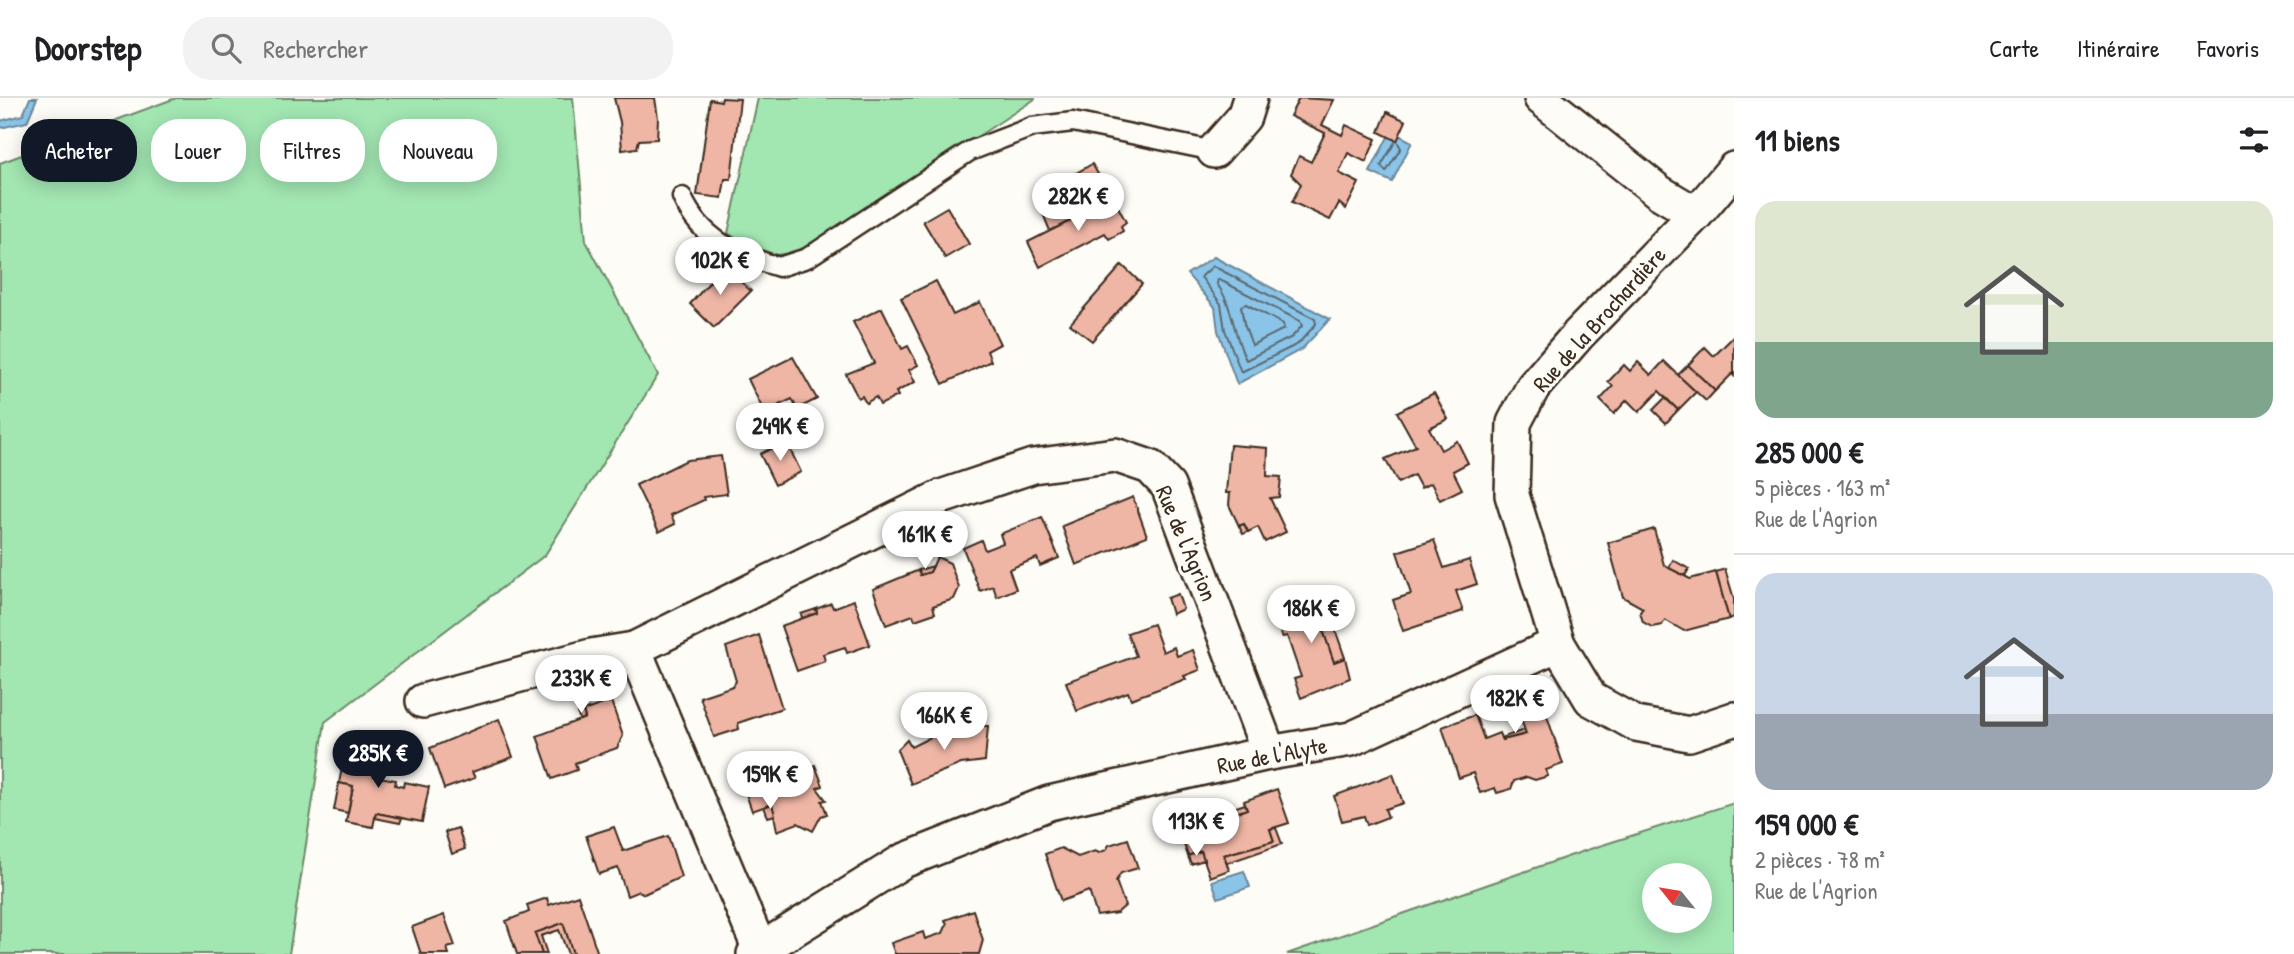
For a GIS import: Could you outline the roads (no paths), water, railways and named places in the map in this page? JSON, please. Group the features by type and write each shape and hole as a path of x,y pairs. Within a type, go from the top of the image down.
{"street":[{"path":"1214,151 1244,117 1250,98"},
{"path":"1541,98 1659,192 1696,214"},
{"name":"Rue de la Brochardière","path":"1734,169 1696,214 1578,335 1533,387 1514,423 1512,495 1558,644 1591,699 1636,724 1689,734 1734,719"},
{"name":"Rue de l'Agrion","path":"423,701 591,656 634,649 941,497 1034,466 1115,455 1150,467 1168,486 1269,753"},
{"name":"Rue de l'Alyte","path":"757,952 903,861 1037,808 1269,753 1351,739 1558,644"},
{"path":"634,649 757,952"}],"lane":[{"path":"682,197 691,219 720,244 779,267 807,257 970,152 1032,127 1073,122 1214,151"}],"water":[{"path":"30,98 37,98 28,119 21,119 21,123 0,128 0,121 23,115"},
{"path":"1391,131 1412,142 1392,182 1370,172"},
{"path":"1214,257 1330,319 1302,349 1237,384 1218,331 1215,307 1187,274"},
{"path":"1244,871 1250,887 1218,898 1212,881"}]}
